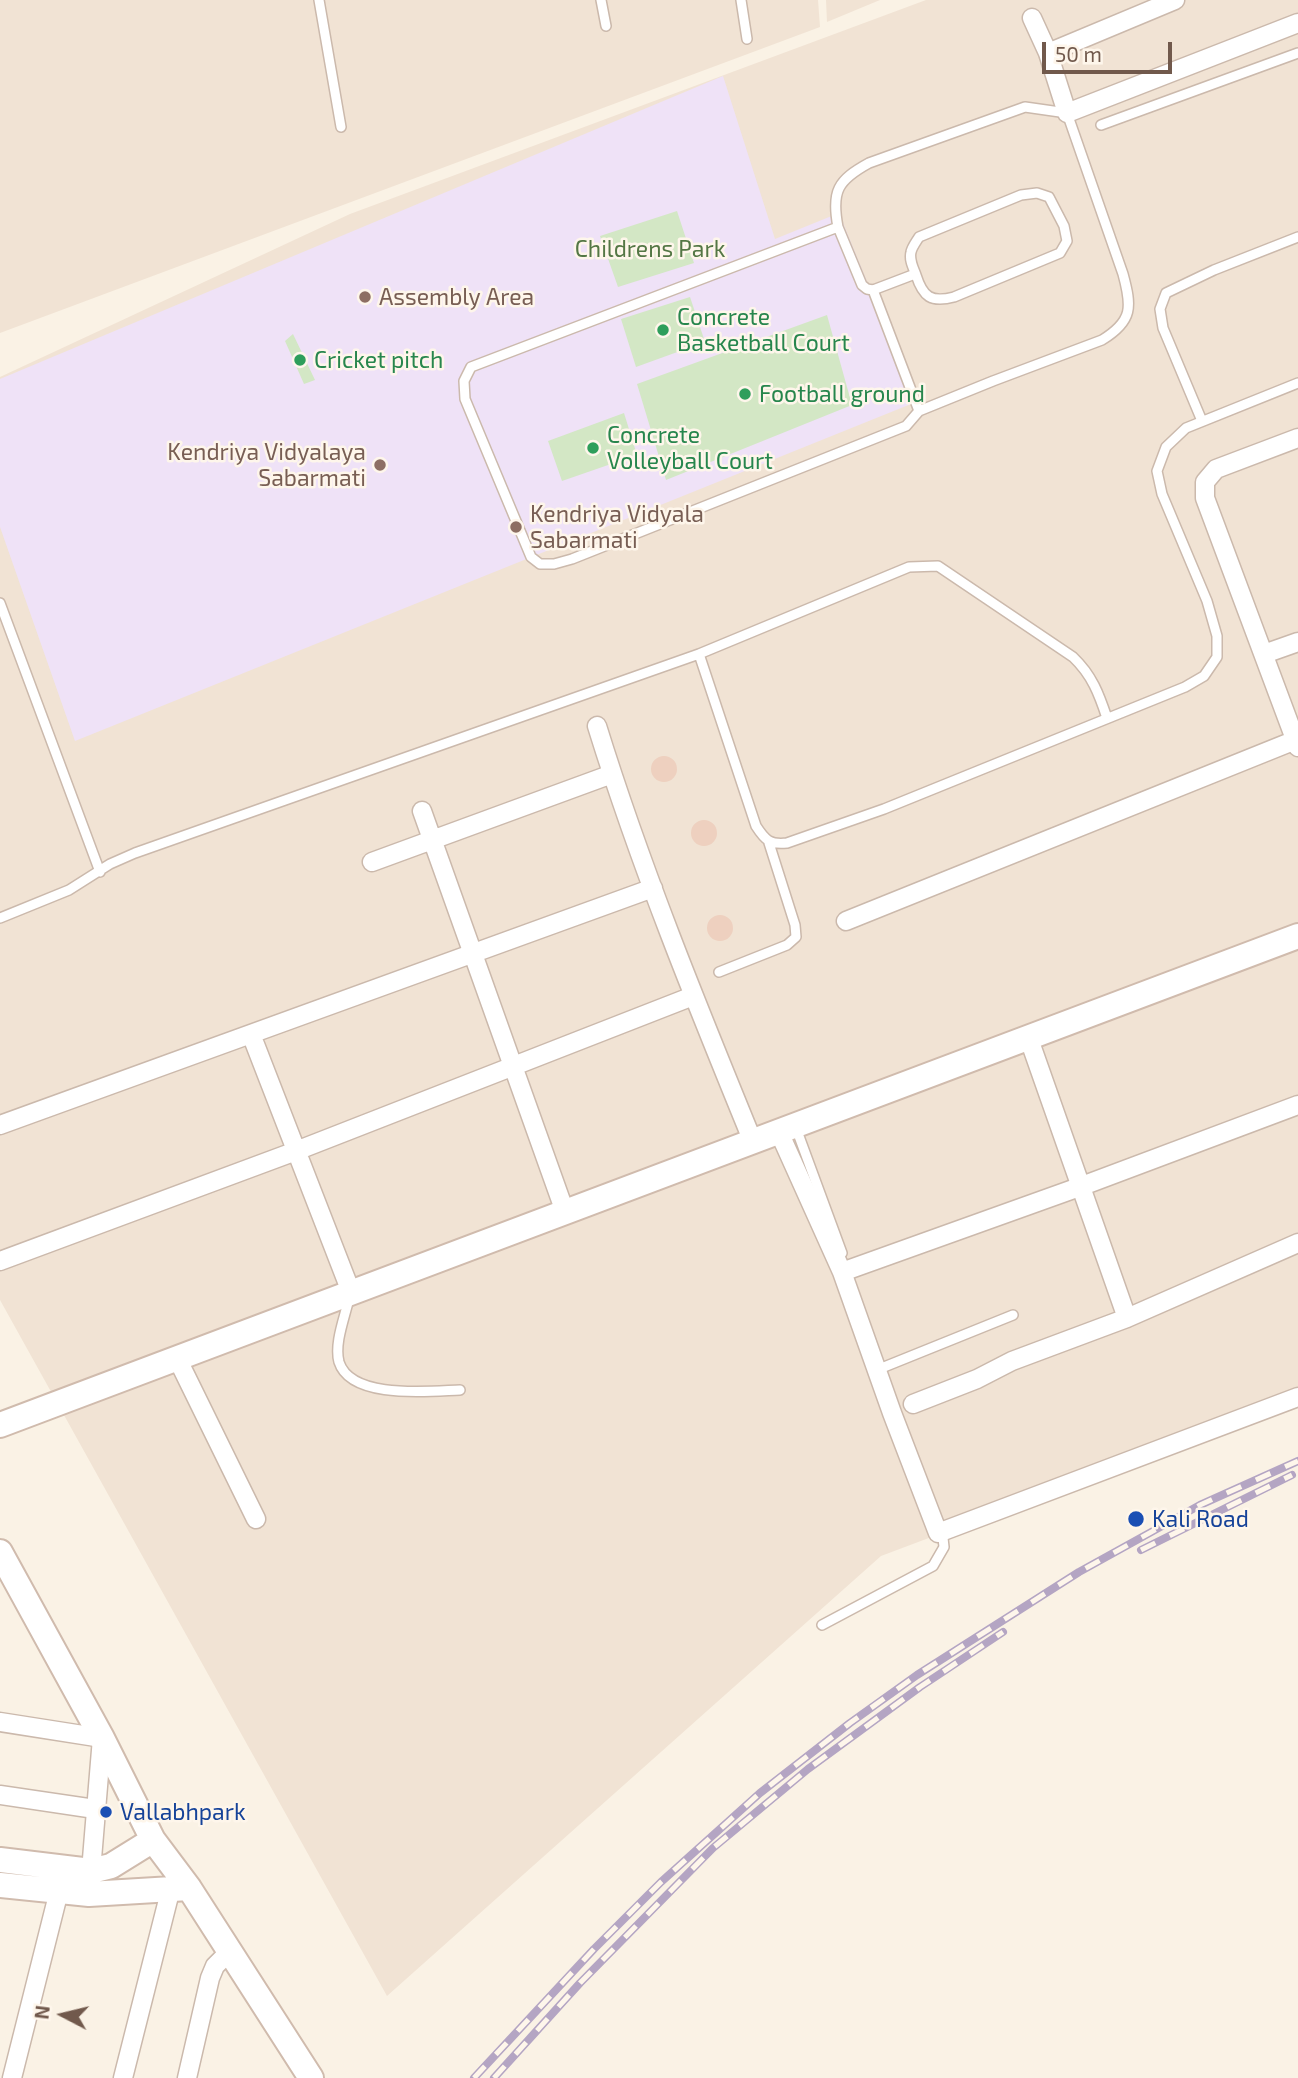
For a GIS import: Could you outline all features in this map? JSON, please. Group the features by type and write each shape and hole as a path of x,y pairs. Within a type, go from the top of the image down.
{"main road":[{"path":"0,1425 1298,936"},
{"path":"0,1552 180,1888 230,1951 311,2078"},
{"path":"0,1860 91,1871 111,1866 153,1840"},
{"path":"0,1885 89,1894 180,1888"}],"street":[{"path":"1048,53 1175,0"},
{"path":"1032,18 1048,53 1067,113 1298,23"},
{"path":"846,921 1297,742 1205,498 1205,482 1216,469 1298,438"},
{"path":"1264,654 1298,642"},
{"path":"597,726 693,996 753,1142"},
{"path":"372,862 612,774"},
{"path":"422,811 565,1212"},
{"path":"0,1125 653,888"},
{"path":"0,1261 693,996"},
{"path":"251,1034 351,1292"},
{"path":"1029,1039 1127,1318"},
{"path":"845,1270 1082,1186 1298,1105"},
{"path":"787,1129 845,1270 892,1412 938,1533 942,1529 1298,1397"},
{"path":"913,1404 1012,1361 1127,1318 1298,1242"},
{"path":"177,1358 256,1519"},
{"path":"0,1722 102,1738 91,1871"},
{"path":"0,1795 95,1809"},
{"path":"124,2078 180,1888"},
{"path":"12,2078 59,1891"},
{"path":"187,2078 210,1978 215,1966 230,1951"}],"lane":[{"path":"319,0 341,127"},
{"path":"601,0 606,26"},
{"path":"741,0 747,39"},
{"path":"1101,125 1298,53"},
{"path":"838,227 471,367 464,381 465,398 531,557 540,564 554,564 572,559 906,426 919,411 1102,341 1118,330 1129,314 1129,295 1067,113 1025,107 869,163 850,174 838,187 834,207 838,227 862,285 873,290 915,274"},
{"path":"1037,193 1049,197 1064,226 1067,241 1060,253 954,296 940,300 928,297 920,288 915,274 911,250 919,237 1021,195 1037,193"},
{"path":"1202,421 1163,328 1160,309 1166,293 1214,270 1298,237"},
{"path":"873,290 919,411"},
{"path":"769,843 787,843 884,808 1204,676 1217,657 1217,636 1208,601 1162,494 1157,471 1166,447 1186,428 1298,383"},
{"path":"0,918 69,890 110,864 135,853 699,654 909,567 938,566 1073,657 1088,671 1098,690 1107,718"},
{"path":"0,603 100,872"},
{"path":"699,654 756,826 769,843 795,925 796,937 787,945 719,972"},
{"path":"822,1625 933,1566 944,1547 942,1529 884,1367 845,1270"},
{"path":"351,1292 338,1352 339,1361 347,1375 383,1391 460,1390"},
{"path":"884,1367 1013,1315"},
{"path":"942,1529 1205,1423"}],"shaded area":[{"path":"0,0 818,0 820,27 0,333"},
{"path":"826,0 880,0 827,22"},
{"path":"926,0 1298,0 1298,1399 881,1556 387,1996 0,1300 0,377 350,214"},
{"name":"Kendriya Vidyalaya Sabarmati","path":"723,76 775,239 839,213 916,402 75,741 0,527 0,379"}],"green space":[{"name":"Childrens Park","path":"677,211 694,263 618,287 600,236"},
{"name":"Concrete Basketball Court","path":"690,297 705,342 636,367 621,319"},
{"name":"Football ground","path":"827,315 852,405 666,480 637,384"},
{"name":"Cricket pitch","path":"293,334 315,380 304,384 285,341"},
{"name":"Concrete Volleyball Court","path":"624,413 637,455 562,481 548,441"}],"building":[{"path":"664,756 673,760 677,769 673,778 664,782 655,778 651,769 655,760"},
{"path":"704,820 713,824 717,833 713,842 704,846 695,842 691,833 695,824"},
{"path":"720,915 729,919 733,928 729,937 720,941 711,937 707,928 711,919"}],"railway":[{"path":"474,2078 594,1949 661,1882 760,1793 850,1723 917,1675 1079,1572 1200,1505 1298,1461"},
{"path":"1141,1550 1292,1475"},
{"path":"494,2078 580,1983 713,1848 808,1769 920,1687 1003,1632"}],"place":[{"name":"Assembly Area","path":"365,297"},
{"name":"Concrete Basketball Court","path":"663,330"},
{"name":"Cricket pitch","path":"300,360"},
{"name":"Football ground","path":"745,394"},
{"name":"Concrete Volleyball Court","path":"593,448"},
{"name":"Kendriya Vidyalaya Sabarmati","path":"380,465"},
{"name":"Kendriya Vidyala Sabarmati","path":"516,527"},
{"name":"Kali Road","path":"1136,1519"},
{"name":"Vallabhpark","path":"106,1812"}]}
